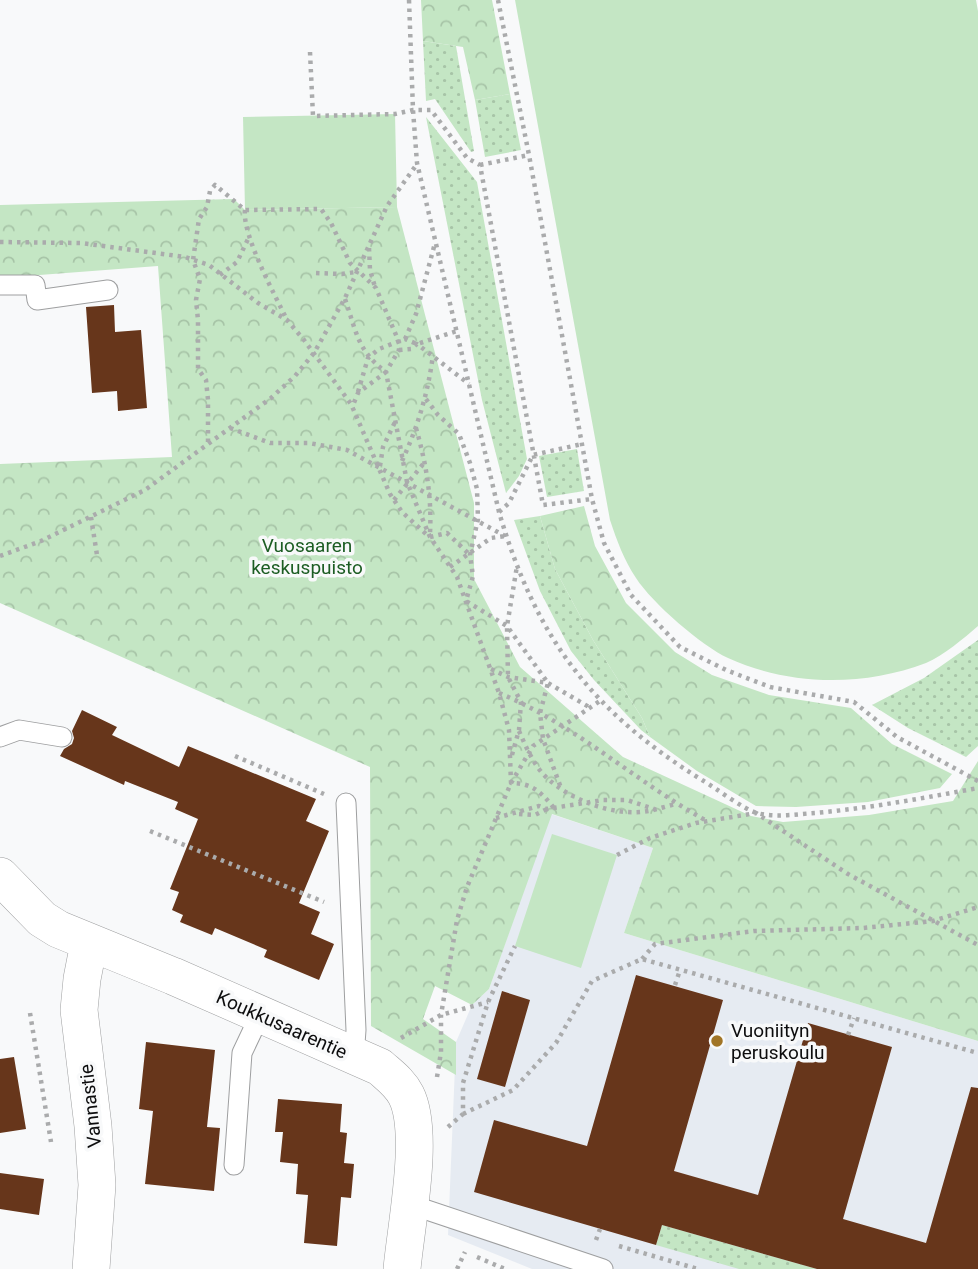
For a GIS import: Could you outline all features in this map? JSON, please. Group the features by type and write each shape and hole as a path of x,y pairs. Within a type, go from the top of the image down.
{"street":[{"name":"Koukkusaarentie","path":"0,876 42,919 58,929 173,976 380,1068 399,1083 415,1118 401,1269"},
{"name":"Vannastie","path":"89,943 79,1010 97,1185 91,1269"}],"lane":[{"path":"0,285 35,285 37,300 108,290"},
{"path":"0,737 19,730 62,737"},
{"path":"346,803 356,1030 354,1057"},
{"path":"234,1165 242,1053 260,1015"},
{"path":"409,1204 603,1269"}],"path":[{"path":"409,0 417,163 499,512 517,565 541,621 577,675 600,701 634,732 675,763 848,873 978,945"},
{"path":"498,0 592,499 604,543 631,595 680,647 726,670 770,687 854,702 897,737 978,781"},
{"path":"310,52 313,116 395,114 431,110 467,158 480,165 529,155"},
{"path":"0,556 41,541 145,490 271,398 295,376 314,353 345,298 387,206 417,163"},
{"path":"480,165 543,505 592,499"},
{"path":"208,442 206,380 198,369 196,300 200,279 192,260 199,219 207,207 210,191 215,184 245,210 321,209 331,223 350,263 376,288"},
{"path":"245,210 244,219 250,236 287,320 353,406 394,500 402,512 430,537"},
{"path":"220,275 237,262 250,236"},
{"path":"0,242 81,243 192,260 209,265 258,303 287,320"},
{"path":"353,406 368,358 379,349 405,339 416,314 436,242"},
{"path":"358,393 386,372 399,350 399,342 370,270 369,246"},
{"path":"316,272 357,272"},
{"path":"345,298 360,345 368,358 386,372 407,482 430,537 457,577 491,669 509,730 511,783"},
{"path":"399,350 411,349 417,344 457,331"},
{"path":"405,339 433,355 469,384"},
{"path":"402,462 426,399 433,355"},
{"path":"426,399 458,435 477,489 478,519 470,555 473,576 466,601"},
{"path":"379,467 383,447 395,421"},
{"path":"230,428 270,443 309,443 347,450 506,536"},
{"path":"416,428 430,494 430,537"},
{"path":"533,455 582,444"},
{"path":"499,512 509,503 533,455"},
{"path":"394,500 425,462"},
{"path":"91,517 97,555"},
{"path":"430,537 447,533 470,555"},
{"path":"450,567 491,538 506,536"},
{"path":"510,760 519,730 521,702 508,677 507,626 517,565"},
{"path":"466,601 507,626 548,683"},
{"path":"491,669 508,677 548,683 589,707"},
{"path":"548,683 540,713 543,739 561,788"},
{"path":"499,693 540,713 676,804 706,821"},
{"path":"436,1087 441,1052 441,1015 457,920 467,887 496,818 511,783 533,746 600,701"},
{"path":"519,730 529,753 546,778 575,797 618,812 676,804"},
{"path":"235,756 346,803"},
{"path":"511,783 526,783 541,792 554,808"},
{"path":"617,855 632,850 650,838 706,821 756,813 784,815 862,809 978,788"},
{"path":"496,818 539,806 547,809 603,800 627,800 655,809"},
{"path":"150,831 352,914"},
{"path":"439,1135 463,1114 513,1090 556,1043 592,981 642,959 654,944 754,931 863,928 933,921 978,907"},
{"path":"463,1114 463,1083 488,1002 515,946"},
{"path":"642,959 978,1053"},
{"path":"675,985 680,970"},
{"path":"391,1044 441,1015 488,1002"},
{"path":"30,1013 51,1142"},
{"path":"848,1035 854,1018"},
{"path":"610,1244 698,1269"},
{"path":"457,1269 465,1252"}],"shaded area":[{"name":"Vuoniityn peruskoulu","path":"551,814 653,848 624,933 978,1041 978,1269 532,1269 448,1235 456,1042 472,1005 489,989"}],"green space":[{"path":"421,0 492,0 510,94 475,100 463,47 423,41"},
{"path":"515,0 976,0 978,626 940,656 902,671 852,679 826,680 776,674 728,658 705,644 665,611 636,578 621,550 610,520"},
{"path":"423,41 456,46 474,151 471,152 435,99 426,101"},
{"path":"510,94 521,150 485,157 475,100"},
{"path":"395,114 397,207 245,210 243,117"},
{"path":"426,117 477,182 527,459 519,476 506,493 482,400"},
{"name":"Vuosaaren keskuspuisto","path":"234,199 245,210 397,207 474,503 474,579 520,667 623,757 751,816 783,822 869,815 953,801 978,761 978,1041 624,933 653,848 552,814 489,989 472,1005 435,986 423,1019 456,1042 456,1075 371,1026 370,767 0,603 0,464 172,457 158,266 0,278 0,205"},
{"path":"577,449 584,491 547,497 539,456"},
{"path":"584,506 595,546 626,603 675,652 712,675 769,695 851,708 892,744 952,774 940,788 868,802 796,807 756,806 697,771 650,737 642,718 593,640 555,569 540,516"},
{"path":"540,516 555,569 593,640 642,718 650,737 594,680 571,651 540,591 514,520"},
{"path":"978,640 978,746 966,757 908,728 872,705 924,678"},
{"path":"552,834 617,855 581,968 515,946"},
{"path":"662,1225 817,1269 739,1269 656,1245"}],"building":[{"path":"114,305 115,332 141,330 147,408 118,411 117,391 92,393 86,307"},
{"path":"82,710 117,727 112,735 179,767 188,746 316,799 306,821 329,831 299,903 320,912 311,934 334,944 319,980 264,957 267,950 215,928 212,935 180,922 183,915 172,910 179,892 170,889 198,819 175,809 178,802 125,781 124,785 60,756 64,749 72,744 72,731"},
{"path":"636,975 723,1000 674,1171 758,1195 808,1023 892,1047 843,1219 926,1243 971,1087 978,1088 978,1269 817,1269 662,1225 656,1245 474,1192 494,1120 587,1146"},
{"path":"502,991 530,1000 505,1087 477,1079"},
{"path":"146,1042 215,1050 207,1127 220,1128 214,1191 145,1184 153,1111 139,1109"},
{"path":"14,1057 26,1129 0,1133 0,1059"},
{"path":"278,1099 342,1104 340,1132 347,1133 344,1163 354,1164 351,1198 341,1197 337,1246 304,1243 308,1195 296,1194 298,1164 280,1162 283,1132 275,1132"},
{"path":"0,1173 44,1179 39,1215 0,1209"}],"place":[{"name":"Vuoniityn peruskoulu","path":"717,1041"}]}
